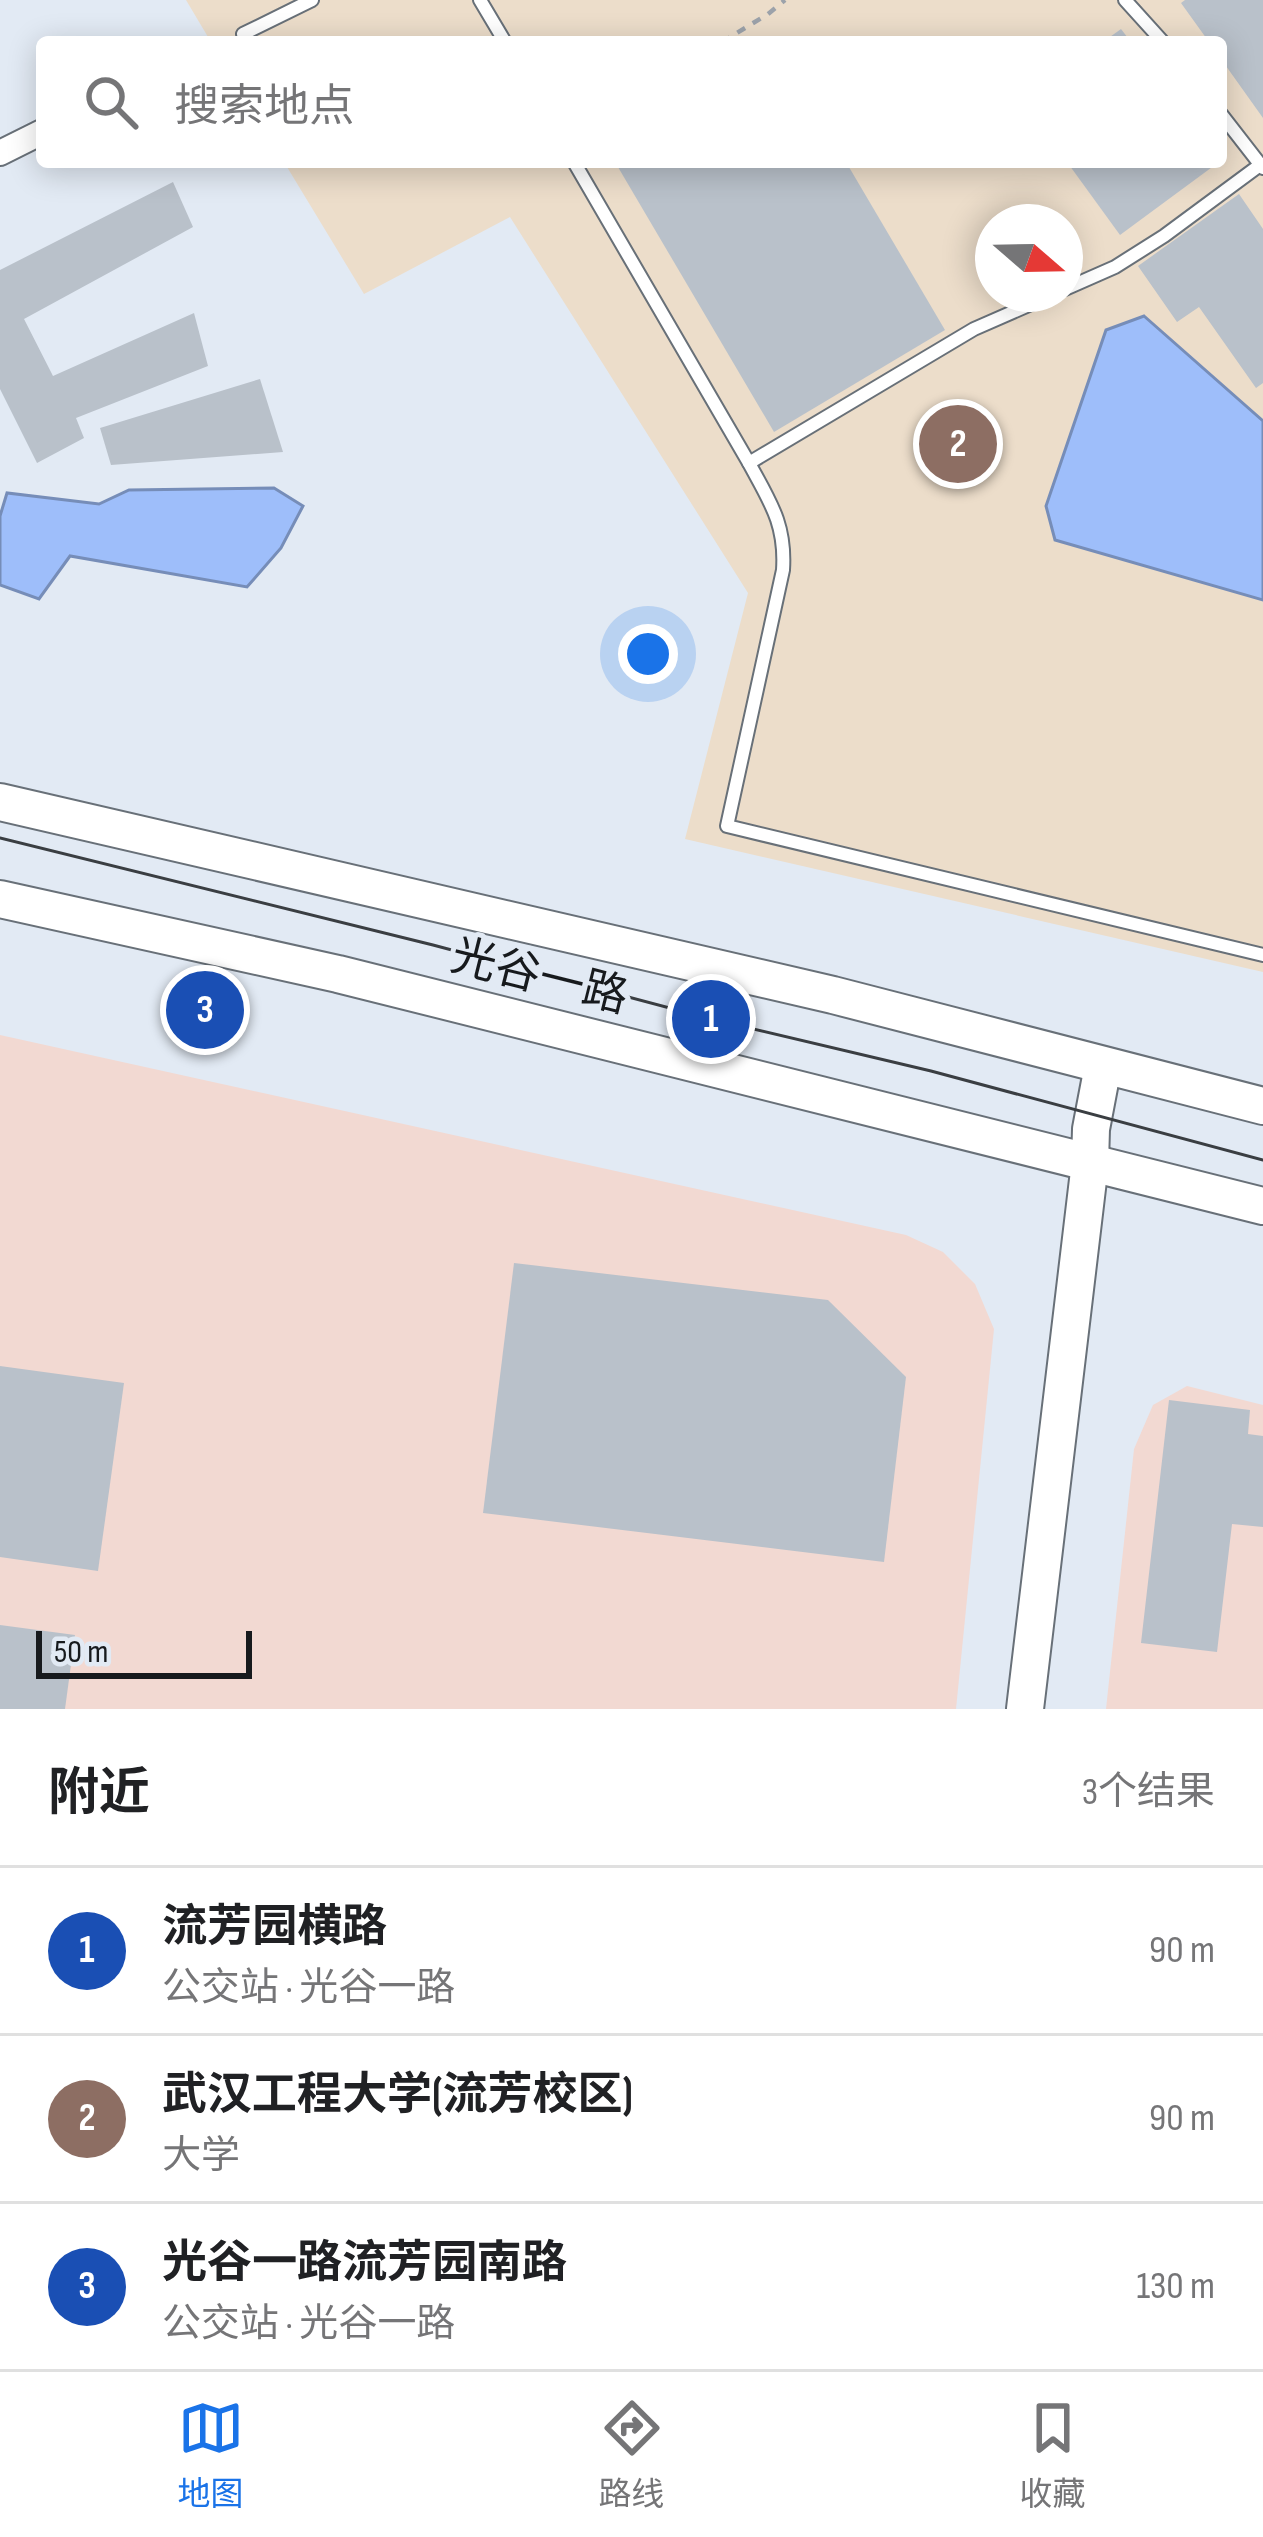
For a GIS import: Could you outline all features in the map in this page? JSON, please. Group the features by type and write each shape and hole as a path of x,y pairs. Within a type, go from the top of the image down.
{"main road":[{"name":"光谷一路","path":"0,802 833,995 1263,1106"},
{"name":"光谷一路","path":"0,899 338,974 1263,1205"},
{"path":"1025,1709 1102,1066"}],"street":[{"path":"0,153 36,135"}],"lane":[{"path":"242,34 312,0"},
{"path":"480,0 501,36"},
{"path":"1125,0 1158,36"},
{"path":"1083,281 1148,247 1262,167 1227,122"},
{"path":"577,168 749,464 775,511 785,542 783,570 727,826 1263,955"},
{"path":"749,464 974,329 1013,312"}],"path":[{"path":"732,36 785,0"}],"shaded area":[{"path":"186,0 1263,0 1263,972 685,839 748,593 510,217 364,294 288,168 1227,168 1227,36 207,36"},
{"path":"0,1035 906,1235 943,1252 975,1284 994,1329 956,1709 0,1709"},
{"path":"1187,1386 1263,1405 1263,1709 1106,1709 1134,1449 1153,1405"}],"water":[{"path":"1144,316 1263,421 1263,600 1055,540 1046,506 1106,330"},
{"path":"274,488 303,506 281,548 247,587 70,556 39,599 0,585 0,516 7,493 99,504 129,490"}],"building":[{"path":"1263,0 1263,118 1227,67 1227,36 1205,36 1181,3"},
{"path":"619,168 850,168 945,330 774,432"},
{"path":"1071,168 1211,168 1120,235"},
{"path":"173,182 193,227 24,319 53,376 194,313 208,366 76,418 84,438 37,463 0,389 0,270"},
{"path":"1239,194 1263,229 1263,383 1256,388 1199,307 1177,322 1138,266"},
{"path":"260,379 283,452 111,465 100,428"},
{"path":"514,1263 828,1300 906,1377 884,1562 483,1513"},
{"path":"0,1366 124,1383 98,1571 0,1557"},
{"path":"1169,1400 1250,1410 1248,1434 1263,1436 1263,1527 1232,1524 1217,1652 1141,1643"},
{"path":"0,1625 75,1635 65,1709 0,1709"}],"tram line":[{"path":"0,838 931,1071 1263,1160"}],"place":[{"name":"武汉工程大学(流芳校区)","path":"958,444"},
{"name":"光谷一路流芳园南路","path":"205,1010"},
{"name":"流芳园横路","path":"711,1019"}]}
